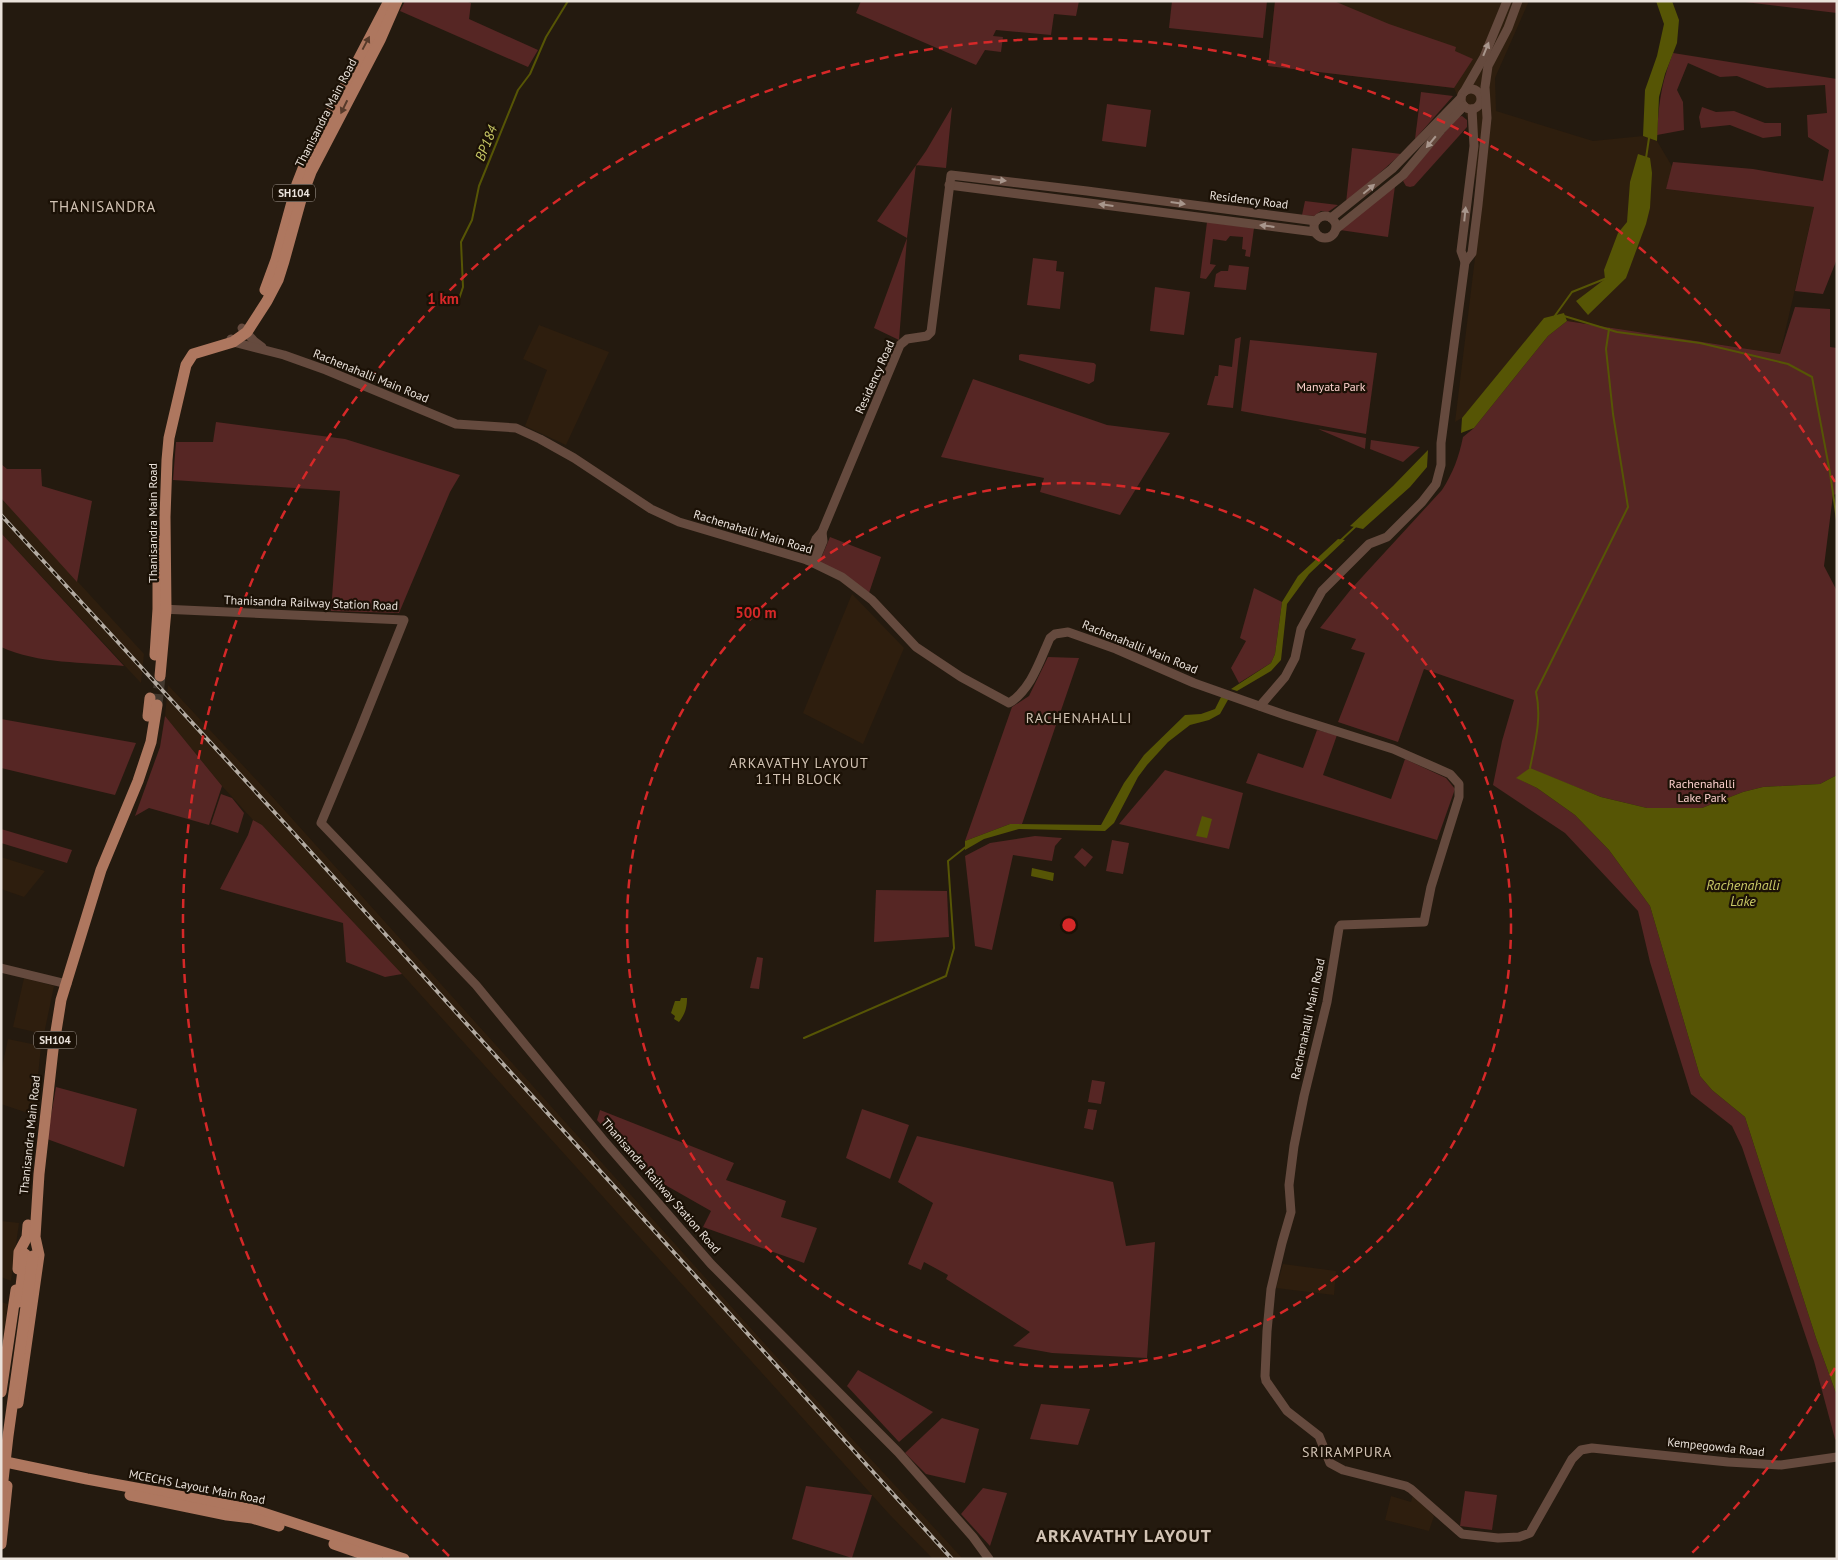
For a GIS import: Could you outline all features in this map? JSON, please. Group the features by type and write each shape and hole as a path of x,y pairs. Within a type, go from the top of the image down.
{"main road":[{"name":"Thanisandra Main Road","path":"244,330 267,287 297,184 308,156 389,1"},
{"name":"Thanisandra Main Road","path":"162,609 159,481 163,438 180,364 189,351 232,341 244,330 267,301 278,280 302,196 311,172 380,40 397,1"},
{"name":"SH104","path":"157,675 162,609"},
{"name":"Thanisandra Main Road","path":"1,1392 20,1252 31,1237 53,1050 62,1000 63,983 101,870 138,781 148,742 154,702"},
{"name":"Thanisandra Main Road","path":"1,1544 8,1465 12,1450 39,1255 31,1237"},
{"name":"SH104","path":"1,1498 31,1237"},
{"name":"SH104","path":"1,1438 29,1255"},
{"path":"15,1296 34,1298"},
{"name":"MCECHS Layout Main Road","path":"8,1465 202,1510 252,1518 378,1559"},
{"name":"MCECHS Layout Main Road","path":"8,1465 254,1510 404,1559"}],"street":[{"path":"1336,229 1335,223 1330,218 1321,217 1316,221 1314,227 1315,232 1320,237 1332,236 1336,229 1403,176 1468,102 1507,1"},
{"path":"1330,218 1392,169 1468,102 1480,99 1478,93 1488,66 1508,28 1518,1"},
{"path":"1465,262 1472,253 1486,118 1488,66"},
{"path":"1260,706 1285,677 1295,658 1301,629 1322,591 1369,544 1387,537 1422,502 1436,484 1441,465 1440,451 1465,262 1461,251 1474,146 1468,102 1472,90 1478,93"},
{"path":"1468,102 1486,118"},
{"name":"Residency Road","path":"810,562 816,539 822,532 900,345 907,339 927,336 931,332 951,175 1316,221"},
{"name":"Residency Road","path":"949,185 1315,232"},
{"path":"1038,197 1039,185"},
{"path":"1086,203 1087,191"},
{"path":"1197,217 1198,206"},
{"path":"244,330 266,350"},
{"name":"Rachenahalli Main Road","path":"232,341 284,355 326,370 456,424 516,428 574,458 619,489 661,514 679,522 810,562 842,577 858,588 916,647 961,677 1009,703 1021,694 1029,682 1050,638 1060,632 1068,632 1116,649 1153,666 1235,697 1393,749 1450,774 1459,784 1459,797 1431,887 1424,922 1341,925 1339,928 1327,1002 1294,1146 1289,1185 1292,1204 1290,1220 1282,1243 1271,1289 1267,1331 1266,1381 1287,1411 1319,1436 1330,1463 1343,1470 1400,1483 1412,1489 1462,1534 1498,1538 1519,1537 1530,1533 1572,1459 1581,1450 1592,1448"},
{"name":"Thanisandra Railway Station Road","path":"162,609 404,620 321,823 476,985 605,1142 711,1264 898,1452 973,1537 988,1559"},
{"path":"1,968 63,983"},
{"name":"Kempegowda Road","path":"1592,1448 1728,1462 1781,1465 1837,1457"}],"shaded area":[{"path":"1275,1 1529,1 1495,78 1496,111 1593,141 1643,136 1657,141 1673,168 1666,189 1814,207 1780,354 1567,321 1564,313 1462,418 1455,422 1480,217 1469,122 1454,88 1268,66"},
{"path":"539,325 609,352 566,445 525,426 547,370 523,359"},
{"path":"1,498 144,654 141,683 1,533"},
{"path":"852,594 904,648 863,744 803,713"},
{"path":"168,685 277,802 783,1364 963,1559 933,1559 890,1515 402,974 262,825 253,820 222,786 165,716"},
{"path":"1,857 45,871 24,897 1,889"},
{"path":"24,978 54,986 44,1034 13,1027"},
{"path":"8,1039 41,1046 34,1115 1,1104 1,1072"},
{"path":"1,1221 19,1223 11,1281 1,1277"},
{"path":"1283,1264 1336,1271 1334,1295 1276,1288"},
{"path":"1,1302 8,1304 1,1354"},
{"path":"1413,1494 1434,1516 1429,1531 1385,1520 1391,1496 1411,1502"}],"green space":[{"path":"405,1 466,1 471,3 469,19 538,50 528,67 400,11"},
{"path":"861,1 1079,1 1076,16 1054,14 1051,35 996,30 993,36 1003,37 1001,52 985,50 976,65 856,13"},
{"path":"1172,1 1267,1 1263,38 1169,28"},
{"path":"1275,1 1334,1 1389,24 1456,47 1455,51 1473,59 1454,88 1268,66"},
{"path":"1737,1 1837,1 1837,13"},
{"path":"1673,53 1837,79 1837,259 1823,294 1795,291 1814,207 1666,189 1673,162 1753,169 1823,181 1829,150 1808,137 1807,115 1827,113 1825,85 1767,88 1737,76 1720,77 1688,63 1677,90 1683,102 1684,130 1657,135 1661,93"},
{"path":"1421,92 1453,96 1415,139"},
{"path":"1107,104 1151,110 1146,147 1102,141"},
{"path":"952,107 946,168 916,165 926,151"},
{"path":"1702,107 1716,112 1734,111 1765,123 1781,123 1781,136 1763,138 1730,125 1701,128 1699,117"},
{"path":"1462,116 1467,120 1467,127 1414,186 1406,186 1403,181 1458,117"},
{"path":"1352,148 1401,154 1346,203"},
{"path":"916,165 907,238 877,221"},
{"path":"1395,186 1388,237 1340,230"},
{"path":"1305,201 1338,205 1328,212 1321,211 1314,216 1302,215"},
{"path":"1207,222 1254,228 1250,257 1245,256 1246,250 1242,249 1243,237 1230,236 1226,241 1213,239 1210,264 1216,265 1206,279 1200,278"},
{"path":"907,238 899,340 874,328"},
{"path":"1033,258 1057,261 1056,271 1064,272 1060,309 1027,305"},
{"path":"1229,265 1249,267 1246,290 1214,287 1216,274 1221,271 1228,271"},
{"path":"1155,287 1190,292 1184,335 1150,331"},
{"name":"Rachenahalli Lake Park","path":"1795,307 1830,309 1830,347 1837,348 1837,494 1833,495 1824,566 1837,591 1837,775 1820,784 1763,787 1743,792 1702,808 1647,808 1601,797 1530,769 1517,778 1537,788 1575,815 1609,850 1650,906 1700,1076 1712,1090 1745,1117 1816,1338 1837,1396 1837,1441 1814,1361 1742,1147 1732,1126 1691,1094 1650,962 1638,911 1565,833 1493,785 1502,741 1514,700 1424,669 1398,742 1338,722 1365,653 1351,649 1356,639 1320,628 1352,588 1442,490 1455,465 1463,437 1474,428 1548,336 1567,321 1780,354"},
{"path":"1241,337 1233,408 1207,405 1215,376 1218,376 1219,365 1232,367 1235,339"},
{"name":"Manyata Park","path":"1250,340 1377,353 1366,434 1241,411"},
{"path":"1019,355 1094,363 1096,365 1094,381 1089,384 1019,360"},
{"path":"973,379 1107,425 1170,433 1120,515 1040,492 1044,478 941,457"},
{"path":"216,422 345,439 460,475 450,492 399,613 331,611 340,491 173,480 176,442 213,442"},
{"path":"1318,429 1366,438 1365,449"},
{"path":"1371,440 1420,447 1403,462 1370,449"},
{"path":"1,464 7,469 41,469 42,486 92,501 77,582 1,498"},
{"path":"1,533 124,666 30,657 1,647"},
{"path":"830,537 881,557 869,593 819,563"},
{"path":"1254,588 1282,602 1275,654 1271,663 1239,683 1231,668 1246,641 1240,638"},
{"path":"1048,657 1079,658 1022,824 1010,824 965,841 1012,707 1029,696"},
{"path":"165,716 222,786 209,825 149,808 135,816 160,747"},
{"path":"1,719 136,743 115,795 1,768"},
{"path":"1317,730 1337,735 1323,775 1391,799 1405,759 1446,778 1455,789 1437,840 1246,783 1258,753 1303,768"},
{"path":"1165,770 1243,793 1229,849 1119,824"},
{"path":"221,794 232,798 244,813 238,833 211,824"},
{"path":"253,820 262,825 402,974 385,977 346,962 343,923 220,889 248,835"},
{"path":"1,829 72,850 67,863 1,843"},
{"path":"1035,836 1062,838 1055,846 1052,861 1013,855 992,950 975,946 965,856 990,843"},
{"path":"1112,840 1129,843 1123,874 1106,871"},
{"path":"1082,848 1093,857 1085,867 1074,857"},
{"path":"876,890 947,891 949,937 874,942"},
{"path":"757,957 763,958 759,989 750,988"},
{"path":"1092,1080 1105,1082 1101,1104 1088,1102"},
{"path":"56,1087 137,1109 124,1167 47,1139"},
{"path":"862,1109 909,1125 890,1179 846,1158"},
{"path":"1088,1109 1097,1110 1093,1130 1084,1128"},
{"path":"600,1110 734,1163 726,1180 786,1201 781,1217 817,1228 804,1263 703,1227 711,1211 646,1174 597,1120"},
{"path":"917,1136 1113,1182 1126,1246 1155,1242 1147,1358 1052,1353 1013,1346 1030,1332 946,1279 948,1275 924,1262 921,1270 908,1264 933,1203 898,1182"},
{"path":"858,1370 933,1412 899,1442 847,1386"},
{"path":"1041,1404 1090,1409 1078,1445 1030,1439"},
{"path":"942,1418 979,1429 965,1483 926,1474 905,1453"},
{"path":"806,1486 872,1495 852,1558 792,1539"},
{"path":"983,1488 1007,1493 990,1546 961,1514"},
{"path":"1465,1491 1497,1495 1492,1530 1460,1526"}],"water":[{"path":"1656,1 1672,1 1679,20 1677,43 1665,74 1659,97 1657,141 1643,136 1645,90 1657,56 1664,24"},
{"path":"1638,154 1650,158 1652,173 1650,208 1646,224 1626,278 1588,315 1576,301 1605,279 1604,270 1618,233 1627,222 1630,182"},
{"path":"1564,313 1567,321 1548,336 1474,428 1461,433 1462,418 1544,318"},
{"path":"1428,450 1427,467 1410,487 1363,529 1350,526 1393,486"},
{"path":"1338,539 1345,540 1309,574 1287,604 1281,660 1271,671 1237,691 1231,689 1271,663 1275,654 1282,602 1298,576"},
{"path":"1222,695 1229,698 1220,714 1209,720 1190,725 1168,742 1147,765 1138,777 1114,823 1105,831 1019,829 984,839 965,850 965,841 1010,824 1101,825 1124,783 1144,755 1185,715 1201,714 1215,709"},
{"name":"Rachenahalli Lake","path":"1530,768 1601,797 1647,808 1702,808 1743,792 1763,787 1820,784 1837,775 1837,1396 1816,1338 1745,1117 1712,1090 1700,1076 1650,906 1609,850 1575,815 1537,788 1516,778"},
{"path":"1202,816 1212,819 1207,838 1196,836"},
{"path":"1032,868 1054,873 1053,881 1031,876"},
{"path":"681,998 687,998 687,1002 679,1022 674,1019 675,1016 671,1013 675,1001 680,1001"}],"waterway":[{"name":"BP184","path":"458,302 463,287 461,242 472,220 479,186 518,90 530,74 546,37 568,1"},
{"path":"1646,158 1649,138"},
{"path":"1554,317 1572,292 1607,278"},
{"path":"1564,316 1617,332 1700,343 1788,364 1812,377 1837,520"},
{"path":"1530,768 1538,721 1536,692 1628,507 1613,414 1606,349 1609,329"},
{"path":"1340,541 1355,527"},
{"path":"804,1038 946,976 954,948 948,861 967,846"}],"tunnel":[{"path":"157,705 160,676"}],"railway":[{"path":"1,515 289,828 952,1559"}],"district":[{"name":"THANISANDRA","path":"103,207"},
{"name":"RACHENAHALLI","path":"1079,718"},
{"name":"ARKAVATHY LAYOUT 11TH BLOCK","path":"799,772"},
{"name":"SRIRAMPURA","path":"1347,1452"},
{"name":"ARKAVATHY LAYOUT","path":"1124,1536"}]}
